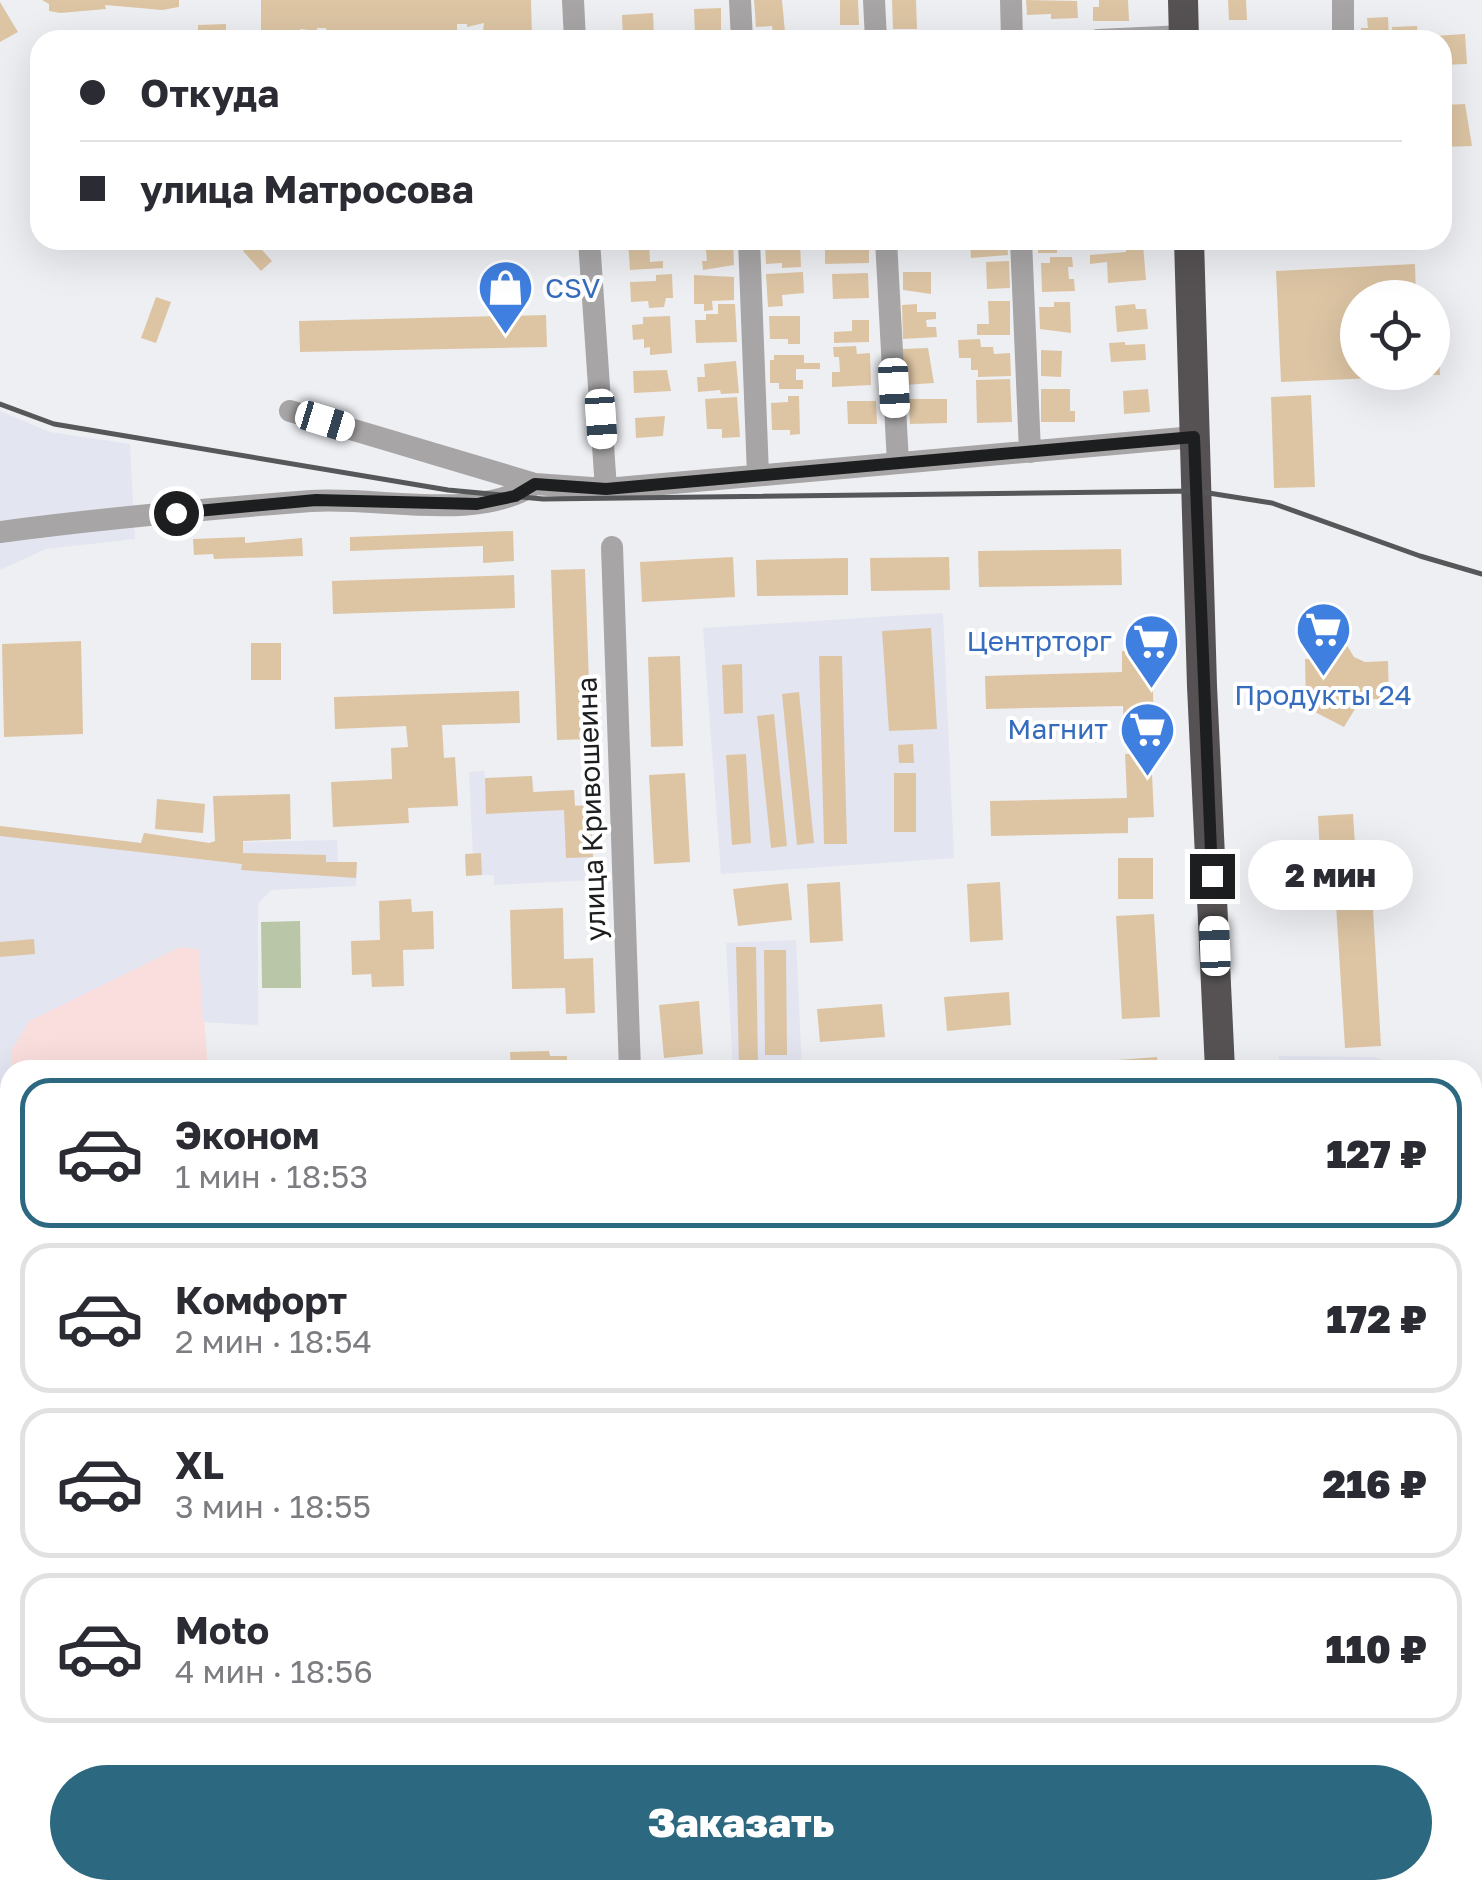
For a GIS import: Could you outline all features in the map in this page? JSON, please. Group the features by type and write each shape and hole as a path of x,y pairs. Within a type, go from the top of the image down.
{"highway":[{"path":"1184,0 1184,30"},
{"path":"1190,250 1220,1060"}],"street":[{"path":"573,0 574,30"},
{"path":"740,0 742,30"},
{"path":"874,0 876,30"},
{"path":"1010,0 1012,30"},
{"path":"1343,0 1343,30"},
{"path":"590,250 606,489"},
{"path":"749,250 758,475"},
{"path":"887,250 898,462"},
{"path":"1021,250 1030,452"},
{"path":"290,411 535,484 606,489 1194,437"},
{"path":"0,532 316,500 477,504 515,496 535,484"},
{"name":"улица Кривошеина","path":"612,547 630,1060"}],"shaded area":[{"path":"0,411 50,432 130,444 135,539 46,549 0,570"},
{"path":"943,613 954,858 721,874 703,628"},
{"path":"484,771 485,778 532,776 534,792 574,790 575,805 591,805 594,880 494,885 494,875 482,875 473,854 469,772"},
{"path":"0,826 141,843 144,833 209,843 337,840 338,862 357,862 356,886 271,890 258,904 258,1025 203,1022 199,949 180,947 29,1021 11,1051 11,1060 0,1060"},
{"path":"796,940 802,1060 732,1060 726,943"},
{"path":"180,947 199,949 207,1060 11,1060 11,1051 29,1021"},
{"path":"1279,1056 1383,1060 1279,1060"}],"green space":[{"path":"300,921 301,988 262,988 261,922"}],"building":[{"path":"42,0 179,0 179,7 162,10 105,5 106,9 60,13 49,11 49,4"},
{"path":"261,0 531,0 532,30 483,30 484,23 467,27 457,24 457,30 261,30"},
{"path":"754,0 782,0 785,30 756,27"},
{"path":"840,0 858,0 859,25 840,25"},
{"path":"892,0 916,0 917,29 893,29"},
{"path":"1026,0 1077,1 1078,18 1027,15"},
{"path":"1099,0 1128,0 1129,21 1093,21 1093,7 1099,7"},
{"path":"1228,0 1246,0 1247,20 1229,20"},
{"path":"0,2 18,32 0,42"},
{"path":"721,8 721,30 695,30 694,9"},
{"path":"653,13 654,30 623,30 622,15"},
{"path":"1388,17 1389,30 1361,30 1368,28 1367,18"},
{"path":"226,24 226,30 198,30 198,25"},
{"path":"1417,26 1417,30 1392,30"},
{"path":"1465,34 1467,64 1452,65 1452,35"},
{"path":"1465,104 1472,146 1452,147 1452,105"},
{"path":"262,250 272,261 261,271 243,251"},
{"path":"629,250 649,250 650,262 663,261 663,268 630,270"},
{"path":"706,250 733,250 734,265 703,270 702,261 707,261"},
{"path":"765,250 800,250 801,267 766,264"},
{"path":"825,250 869,250 869,263 825,264"},
{"path":"970,250 1008,250 1008,255 971,258"},
{"path":"1144,250 1146,280 1108,283 1107,262 1090,264 1090,255"},
{"path":"1050,257 1072,257 1069,279 1074,279 1075,291 1042,292 1041,263 1050,263"},
{"path":"1009,261 1010,288 987,289 986,262"},
{"path":"1415,264 1415,280 1340,280 1340,380 1281,382 1276,271"},
{"path":"803,272 804,293 782,295 783,306 768,307 766,274"},
{"path":"903,272 931,272 931,294 903,290"},
{"path":"868,273 869,298 833,299 832,274"},
{"path":"672,274 673,298 666,298 664,307 649,308 648,301 631,302 630,282 656,281 656,275"},
{"path":"694,275 734,277 734,300 712,301 713,310 704,311 704,304 694,304"},
{"path":"156,297 171,302 156,343 141,338"},
{"path":"988,301 1010,301 1010,335 977,335 977,324 989,324"},
{"path":"1054,302 1070,302 1071,333 1040,329 1039,307 1054,307"},
{"path":"718,304 735,304 737,342 696,343 695,320 706,320 706,314 718,314"},
{"path":"917,304 917,312 936,312 936,319 926,320 927,327 936,327 937,337 903,339 902,305"},
{"path":"1135,304 1136,309 1146,309 1148,329 1117,332 1115,306"},
{"path":"546,315 547,347 300,352 299,321"},
{"path":"670,316 672,353 650,355 650,347 644,348 644,339 633,340 632,325 643,324 643,317"},
{"path":"769,316 800,316 800,344 770,339"},
{"path":"852,320 869,320 869,342 834,343 834,332 852,331"},
{"path":"980,339 981,347 993,347 994,354 1010,353 1011,376 978,377 978,370 971,370 971,358 959,358 958,340"},
{"path":"1109,343 1145,344 1146,360 1111,362"},
{"path":"856,346 857,354 870,353 871,385 832,387 832,372 840,372 839,357 834,357 833,347"},
{"path":"928,348 934,383 904,385 902,349"},
{"path":"1041,350 1062,351 1061,377 1041,376"},
{"path":"774,355 804,355 804,363 820,363 820,369 796,369 796,380 803,380 803,389 779,389 779,383 770,383 770,360 774,360"},
{"path":"736,361 739,393 698,392 697,377 705,377 704,364"},
{"path":"667,370 671,391 634,393 633,371"},
{"path":"1010,379 1012,422 977,423 976,380"},
{"path":"1041,389 1070,389 1070,411 1075,411 1075,422 1041,422"},
{"path":"1148,389 1150,412 1124,414 1123,391"},
{"path":"1311,395 1315,487 1274,488 1271,397"},
{"path":"788,396 799,396 800,434 772,430 771,403 788,402"},
{"path":"737,397 740,437 722,438 722,429 707,429 705,399"},
{"path":"909,399 947,399 947,423 910,424"},
{"path":"847,401 876,401 877,424 848,424"},
{"path":"665,416 663,436 636,438 635,418"},
{"path":"513,531 514,561 483,563 483,546 350,551 350,537"},
{"path":"245,537 245,543 302,538 303,556 214,559 213,554 194,555 193,539"},
{"path":"1121,549 1122,585 979,587 978,551"},
{"path":"733,557 735,597 642,602 640,562"},
{"path":"949,557 950,590 871,591 870,558"},
{"path":"848,558 848,595 757,596 756,560"},
{"path":"585,569 591,739 557,740 551,570"},
{"path":"514,575 515,608 333,614 332,581"},
{"path":"931,628 937,729 889,731 882,631"},
{"path":"1342,637 1354,657 1365,662 1388,661 1389,699 1369,699 1355,709 1344,727 1311,710 1313,705 1306,705 1305,659 1312,659 1310,656"},
{"path":"81,641 83,734 4,737 2,644"},
{"path":"251,643 281,643 281,680 251,680"},
{"path":"1122,651 1152,651 1154,733 1124,734 1123,706 986,709 985,676 1122,672"},
{"path":"680,656 683,746 651,747 648,657"},
{"path":"819,656 842,656 847,844 824,844"},
{"path":"742,664 743,713 724,714 722,665"},
{"path":"519,691 520,723 442,725 444,758 455,757 458,806 408,808 409,823 333,827 331,782 392,779 391,748 408,747 406,726 335,729 334,697"},
{"path":"799,692 814,843 797,845 782,694"},
{"path":"774,714 787,846 771,848 757,716"},
{"path":"913,744 914,763 899,763 898,745"},
{"path":"1151,753 1154,817 1128,818 1128,833 991,836 990,801 1127,798 1125,754"},
{"path":"746,754 751,843 732,845 726,755"},
{"path":"685,773 690,862 654,864 649,775"},
{"path":"894,773 916,773 916,832 894,832"},
{"path":"532,776 533,792 574,790 575,806 591,805 593,857 566,858 564,810 486,814 485,778"},
{"path":"290,794 291,839 243,841 243,853 326,855 326,862 357,862 356,878 241,870 242,864 0,836 0,826 141,843 144,833 209,843 215,841 213,796"},
{"path":"157,799 205,804 203,833 155,829"},
{"path":"1353,814 1355,845 1379,844 1380,857 1370,858 1381,1046 1345,1048 1334,873 1321,873 1318,816"},
{"path":"481,853 482,875 466,876 465,854"},
{"path":"1118,858 1153,858 1153,899 1118,899"},
{"path":"840,882 843,941 810,943 807,884"},
{"path":"1000,882 1003,940 970,942 967,884"},
{"path":"788,883 792,920 738,926 733,889"},
{"path":"411,899 412,912 433,911 434,949 403,950 404,986 372,987 371,974 352,975 351,941 380,940 379,901"},
{"path":"563,908 564,959 593,958 595,1013 566,1014 565,988 512,989 510,910"},
{"path":"1154,914 1160,1017 1122,1019 1116,916"},
{"path":"34,939 35,954 0,957 0,942"},
{"path":"736,947 756,947 758,1060 739,1060"},
{"path":"764,950 786,950 787,1055 765,1055"},
{"path":"1009,992 1011,1025 947,1031 944,997"},
{"path":"699,1001 703,1054 664,1058 659,1005"},
{"path":"882,1004 885,1037 820,1042 817,1009"},
{"path":"549,1051 550,1056 567,1056 567,1060 510,1060 510,1052"}],"railway":[{"path":"0,404 54,424 448,490 543,499 1196,491 1272,503 1482,574"}],"place":[{"name":"CSV","path":"506,337"},
{"name":"Продукты 24","path":"1323,678"},
{"name":"Центрторг","path":"1151,690"},
{"name":"Магнит","path":"1147,778"}],"route":[{"path":"176,513 316,500 477,504 515,496 535,484 606,489 1194,437 1212,876"}]}
